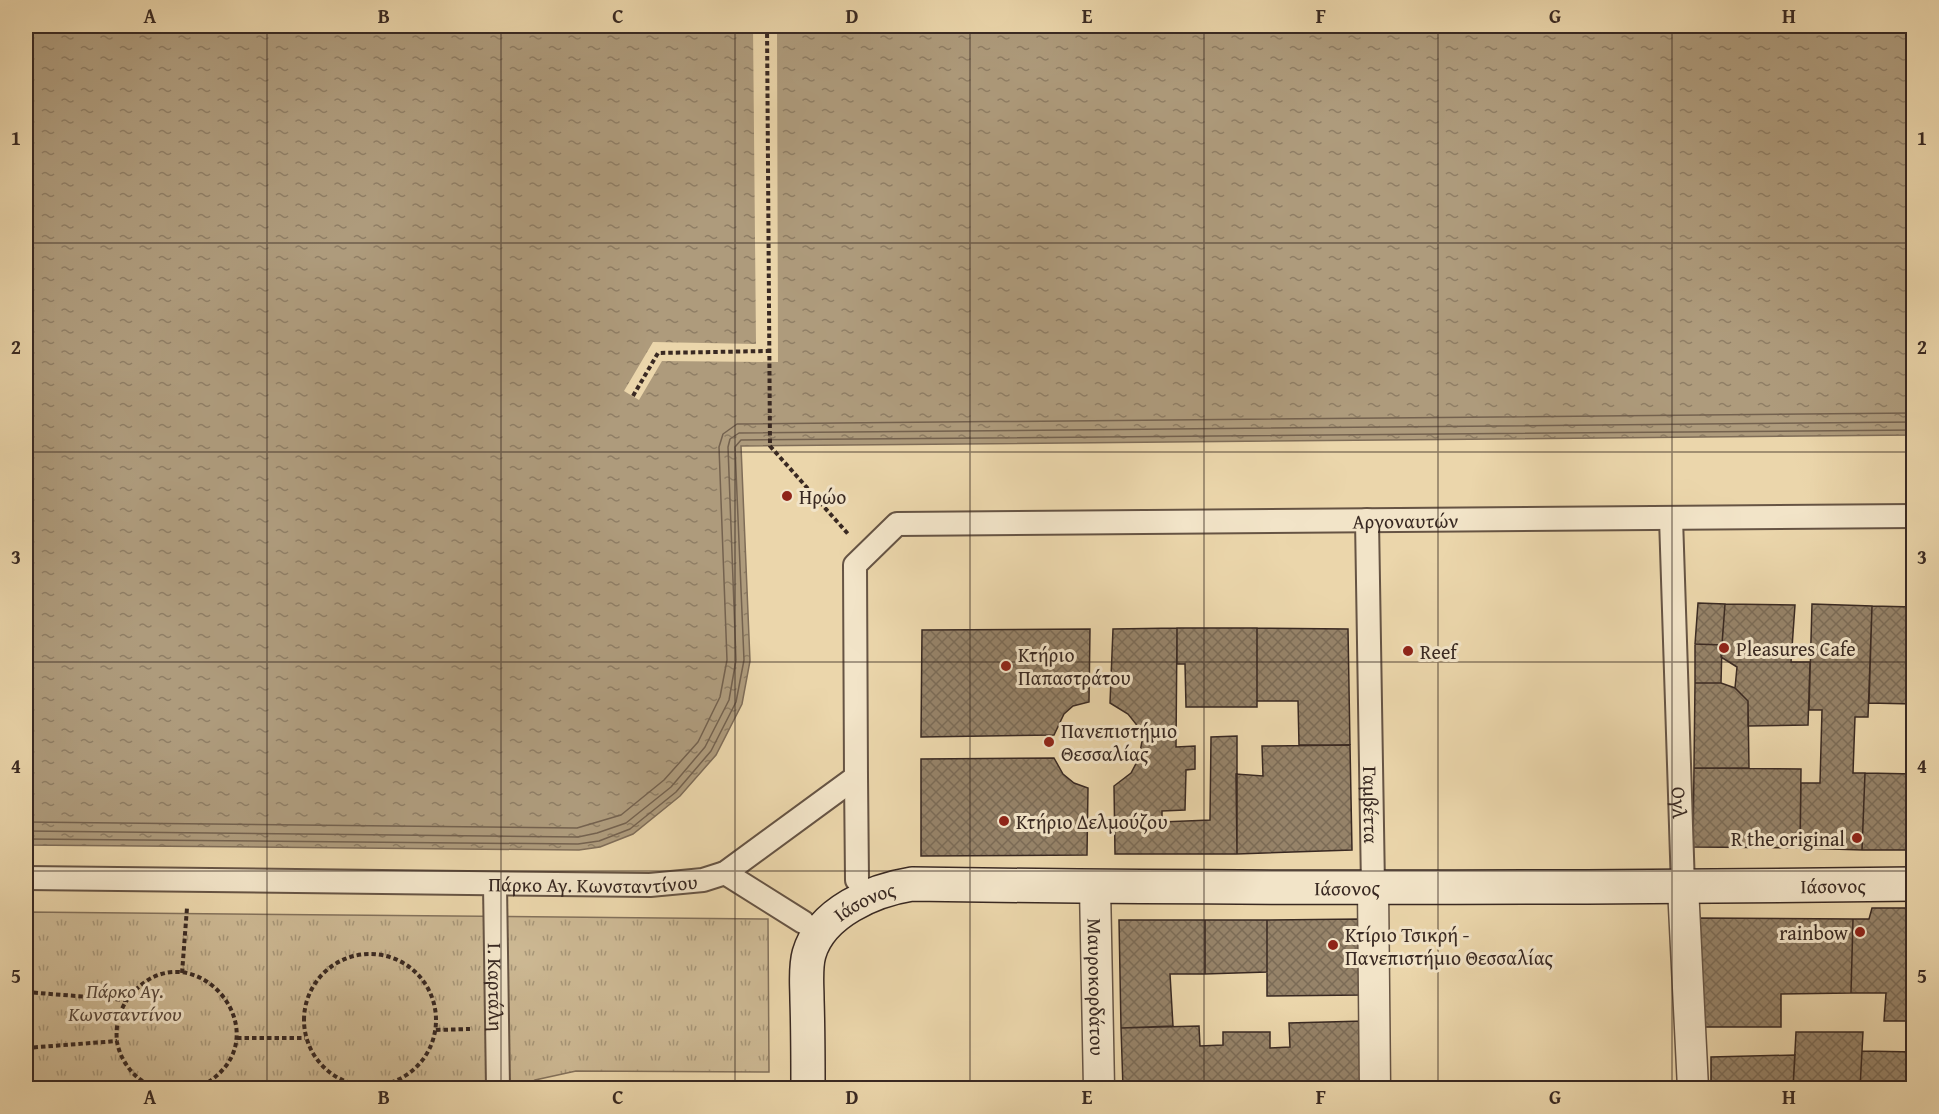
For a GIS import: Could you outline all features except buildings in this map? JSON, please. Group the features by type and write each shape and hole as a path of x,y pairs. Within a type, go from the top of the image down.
{"main road":[{"name":"Ιάσονος","path":"808,1089 809,954 818,935 838,915 866,898 900,886 912,884 1095,887 1683,887 1914,884"}],"street":[{"name":"Αργοναυτών","path":"866,554 897,524 1914,516"},
{"name":"Ογλ","path":"1671,518 1683,887 1694,1089"},
{"name":"Γαμβέττα","path":"1367,520 1376,1089"},
{"path":"857,880 855,565 866,554"},
{"name":"Πάρκο Αγ. Κωνσταντίνου","path":"26,878 495,885 650,885 703,880 725,873 856,777"},
{"path":"725,873 803,922"},
{"name":"Ι. Καρτάλη","path":"495,885 498,1089"},
{"name":"Μαυροκορδάτου","path":"1095,887 1099,1089"}],"path":[{"path":"767,26 770,446 866,554"},
{"path":"633,396 658,353 768,351"},
{"path":"182,973 189,879"},
{"path":"366,953 386,955 405,963 420,975 431,992 436,1011 436,1030 429,1050 418,1066 402,1078 373,1086 344,1082 320,1064 305,1038 303,1018 311,990 329,967 347,957 366,953"},
{"path":"156,1089 140,1080 129,1069 117,1041 119,1020 127,1000 137,988 151,979 166,974 182,973 207,981 219,989 233,1012 237,1038 233,1054 225,1068 213,1080 198,1089"},
{"path":"26,992 127,1000"},
{"path":"237,1038 305,1038"},
{"path":"26,1048 117,1041"}],"green space":[{"name":"Πάρκο Αγ. Κωνσταντίνου","path":"26,912 768,919 769,1072 576,1071 535,1080 522,1088 26,1088"}],"water":[{"path":"26,26 1913,26 1913,435 741,446 750,661 742,704 716,755 680,796 633,834 600,847 579,850 26,845"}],"pier":[{"path":"753,26 777,26 778,362 662,361 639,400 624,391 653,342 756,344"}],"place":[{"name":"Ηρώο","path":"787,496"},
{"name":"Pleasures Cafe","path":"1724,648"},
{"name":"Reef","path":"1408,651"},
{"name":"Κτήριο Παπαστράτου","path":"1006,666"},
{"name":"Πανεπιστήμιο Θεσσαλίας","path":"1049,742"},
{"name":"Κτήριο Δελμούζου","path":"1004,821"},
{"name":"R the original","path":"1857,838"},
{"name":"rainbow","path":"1860,932"},
{"name":"Κτίριο Τσικρή - Πανεπιστήμιο Θεσσαλίας","path":"1333,945"}]}
